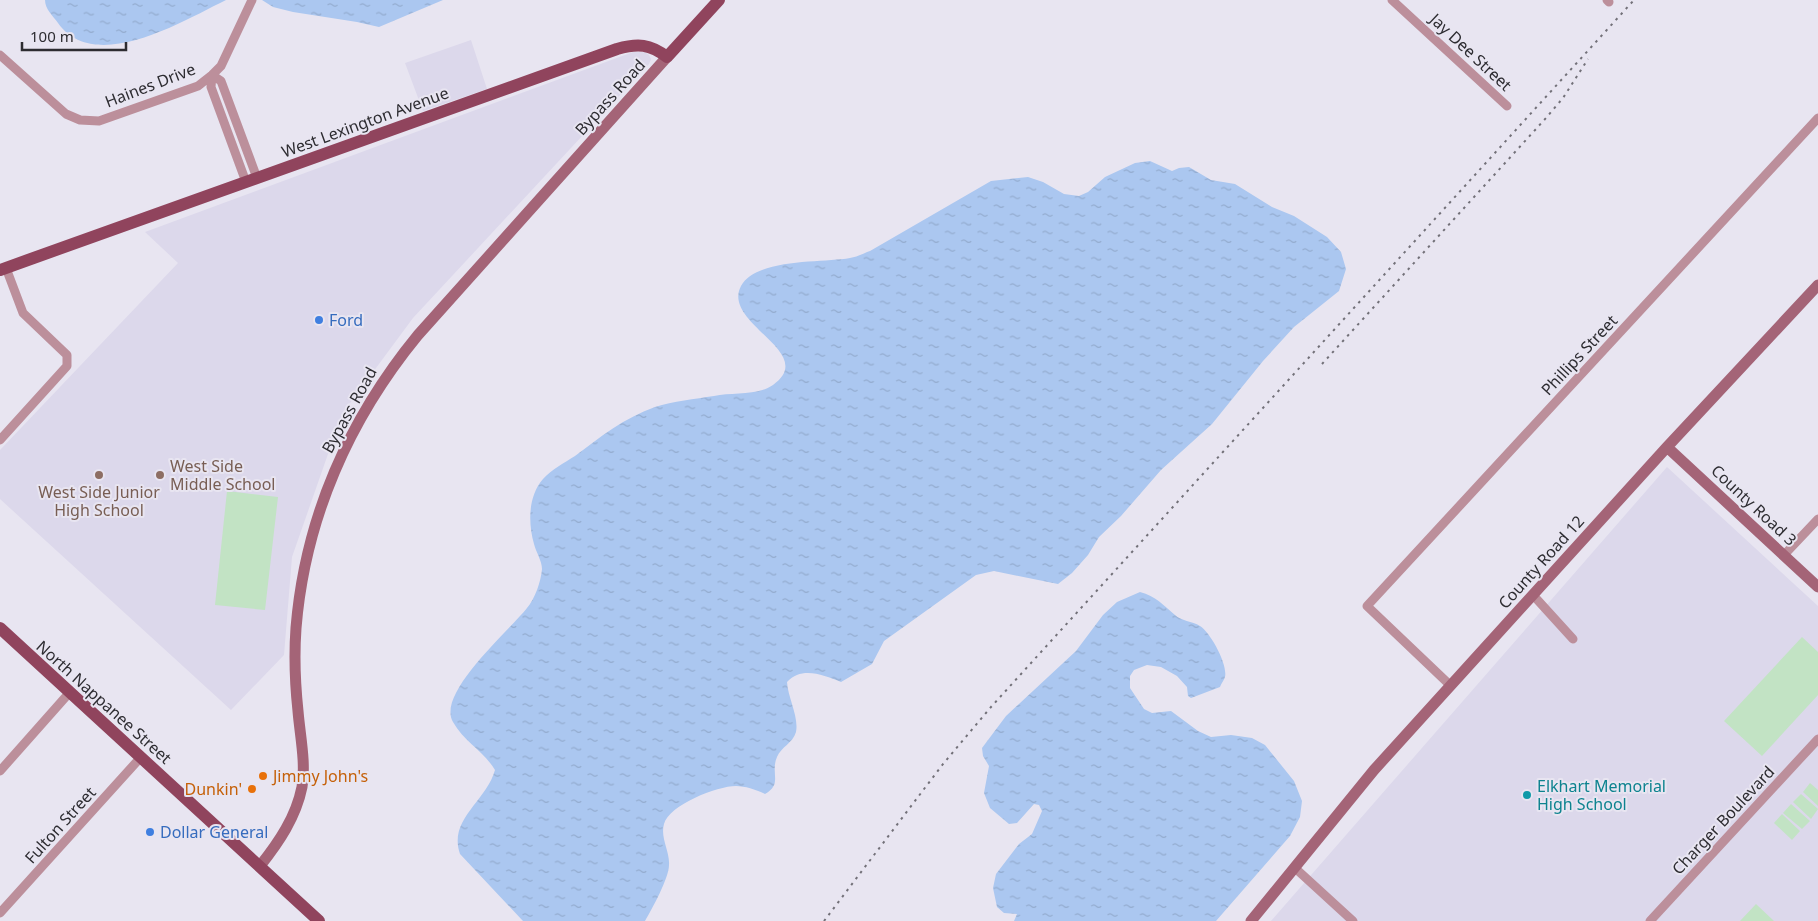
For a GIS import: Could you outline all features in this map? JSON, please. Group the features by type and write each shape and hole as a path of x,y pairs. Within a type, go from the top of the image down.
{"main road":[{"path":"667,57 719,0"},
{"name":"West Lexington Avenue","path":"3,269 625,47 649,45 667,57"},
{"name":"Bypass Road","path":"260,866 290,823 302,787 303,752 295,685 299,603 310,542 320,508 354,429 387,374 418,334 667,57"},
{"name":"County Road 12","path":"1250,921 1374,770 1667,447 1818,286"},
{"name":"County Road 3","path":"1667,447 1818,587"},
{"name":"North Nappanee Street","path":"0,628 319,921"}],"street":[{"name":"Jay Dee Street","path":"1392,0 1507,106"},
{"path":"212,76 221,66 251,2"},
{"name":"Haines Drive","path":"0,55 66,114 80,120 99,121 198,86 212,76 221,81 251,180"},
{"name":"Phillips Street","path":"1451,686 1372,613 1367,606 1818,118"},
{"path":"0,440 67,366 67,355 23,313 3,269"},
{"path":"1784,555 1818,519"},
{"path":"1533,595 1573,639"},
{"path":"0,771 70,692"},
{"name":"Charger Boulevard","path":"1650,921 1818,739"},
{"name":"Fulton Street","path":"0,913 142,757"},
{"path":"1295,868 1353,921"}],"shaded area":[{"path":"471,40 487,89 423,111 405,63"},
{"path":"633,52 645,52 649,55 651,59 649,64 413,318 342,414 292,557 284,655 231,710 0,499 0,450 178,263 145,232"},
{"path":"1667,467 1818,606 1818,921 1271,921"}],"green space":[{"path":"227,491 278,497 265,610 215,605"},
{"path":"1802,637 1818,652 1818,695 1762,756 1724,721"},
{"path":"1810,783 1818,790 1818,806 1803,792"},
{"path":"1801,794 1818,809 1811,819 1793,802"},
{"path":"1791,804 1810,821 1802,829 1783,813"},
{"path":"1782,814 1800,831 1792,840 1774,823"},
{"path":"1756,904 1774,921 1740,921"}],"water":[{"path":"45,0 226,0 187,20 140,39 116,44 94,44 74,38 58,23 46,6"},
{"path":"262,0 443,0 379,27 293,12 273,7"},
{"path":"1150,161 1172,171 1189,167 1211,180 1235,184 1272,207 1294,216 1327,237 1341,252 1346,269 1339,291 1294,327 1263,361 1212,424 1161,470 1121,516 1099,537 1088,555 1072,573 1058,584 994,571 976,575 884,641 872,664 841,682 813,673 806,673 799,674 787,682 797,726 794,736 777,757 773,786 765,794 740,786 717,789 684,804 668,817 663,829 669,860 668,871 660,893 645,921 523,921 460,854 458,842 463,820 484,792 495,770 458,729 453,722 451,710 455,695 464,679 477,662 527,608 537,590 542,569 532,536 530,519 534,493 543,479 554,469 613,428 644,411 684,400 760,391 773,385 784,373 785,361 778,349 744,313 739,300 741,286 749,277 760,271 791,263 858,256 870,251 991,181 1028,177 1043,182 1064,194 1079,196 1088,192 1105,177 1135,163"},
{"path":"1140,592 1155,598 1177,617 1197,624 1204,629 1221,657 1225,671 1225,677 1220,687 1191,698 1188,696 1187,687 1177,676 1161,667 1147,665 1134,670 1130,676 1130,688 1144,709 1152,713 1171,711 1198,731 1211,737 1231,735 1252,738 1265,745 1294,781 1302,801 1300,817 1290,836 1216,921 1014,921 1017,914 1004,913 997,907 993,888 996,874 1019,844 1032,834 1042,811 1039,805 1034,804 1017,823 1009,824 990,808 984,793 989,766 983,756 982,748 1006,716 1076,651 1103,615 1117,602"}],"railway":[{"path":"824,921 943,764 991,707 1634,0"},
{"path":"1322,364 1546,118 1563,98 1588,59"}],"place":[{"name":"Ford","path":"319,320"},
{"name":"West Side Junior High School","path":"99,475"},
{"name":"West Side Middle School","path":"160,475"},
{"name":"Jimmy John's","path":"263,776"},
{"name":"Dunkin'","path":"252,789"},
{"name":"Elkhart Memorial High School","path":"1527,795"},
{"name":"Dollar General","path":"150,832"}]}
